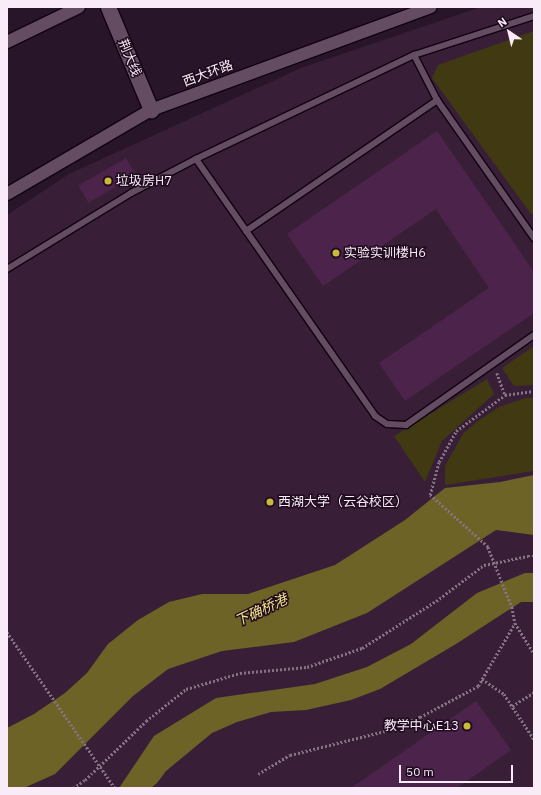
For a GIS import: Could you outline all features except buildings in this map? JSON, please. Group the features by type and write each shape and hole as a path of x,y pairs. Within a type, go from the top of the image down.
{"street":[{"path":"7,42 79,7"},
{"name":"荆大线","path":"108,7 151,110"},
{"name":"西大环路","path":"7,194 151,110 431,7"}],"lane":[{"path":"7,269 132,193 196,159 414,55 534,16"},
{"path":"414,55 437,100 534,238"},
{"path":"246,231 437,100"},
{"path":"196,159 375,416 387,424 406,425 534,335"},
{"path":"527,228 534,226"}],"path":[{"path":"493,363 505,395"},
{"path":"534,391 505,395 456,432 439,462 430,495 488,547 512,607 515,622 534,654"},
{"path":"73,788 85,780 146,721 186,689 240,673 307,667 362,648 436,601 484,565 534,556"},
{"path":"258,774 290,755 385,731 420,717 478,686 515,622"},
{"path":"7,632 115,788"},
{"path":"482,679 504,694 534,739"},
{"path":"512,706 534,692"}],"shaded area":[{"name":"西湖大学（云谷校区）","path":"481,7 534,7 534,788 7,788 7,215 69,174 301,68"},
{"path":"534,31 534,214 531,214 432,78 438,65"},
{"path":"534,346 534,385 514,386 502,368"},
{"path":"487,379 494,394 442,441 425,482 394,436"},
{"path":"525,398 534,398 534,471 445,485 445,466 463,434 475,423 499,407"}],"water":[{"name":"下确桥港","path":"534,475 534,535 496,530 367,613 294,642 222,651 168,669 133,696 55,774 24,788 7,788 7,728 34,714 65,693 87,673 108,644 138,620 169,602 202,594 248,594 335,565 405,520 445,488 500,482"},
{"path":"525,573 534,573 534,602 521,602 456,644 380,689 351,700 306,710 271,712 237,722 212,733 166,771 151,788 119,788 154,736 216,698 315,684 367,667 411,644 477,593"}],"place":[{"name":"垃圾房H7","path":"108,181"},
{"name":"实验实训楼H6","path":"336,253"},
{"name":"西湖大学（云谷校区）","path":"270,502"},
{"name":"教学中心E13","path":"467,726"}]}
